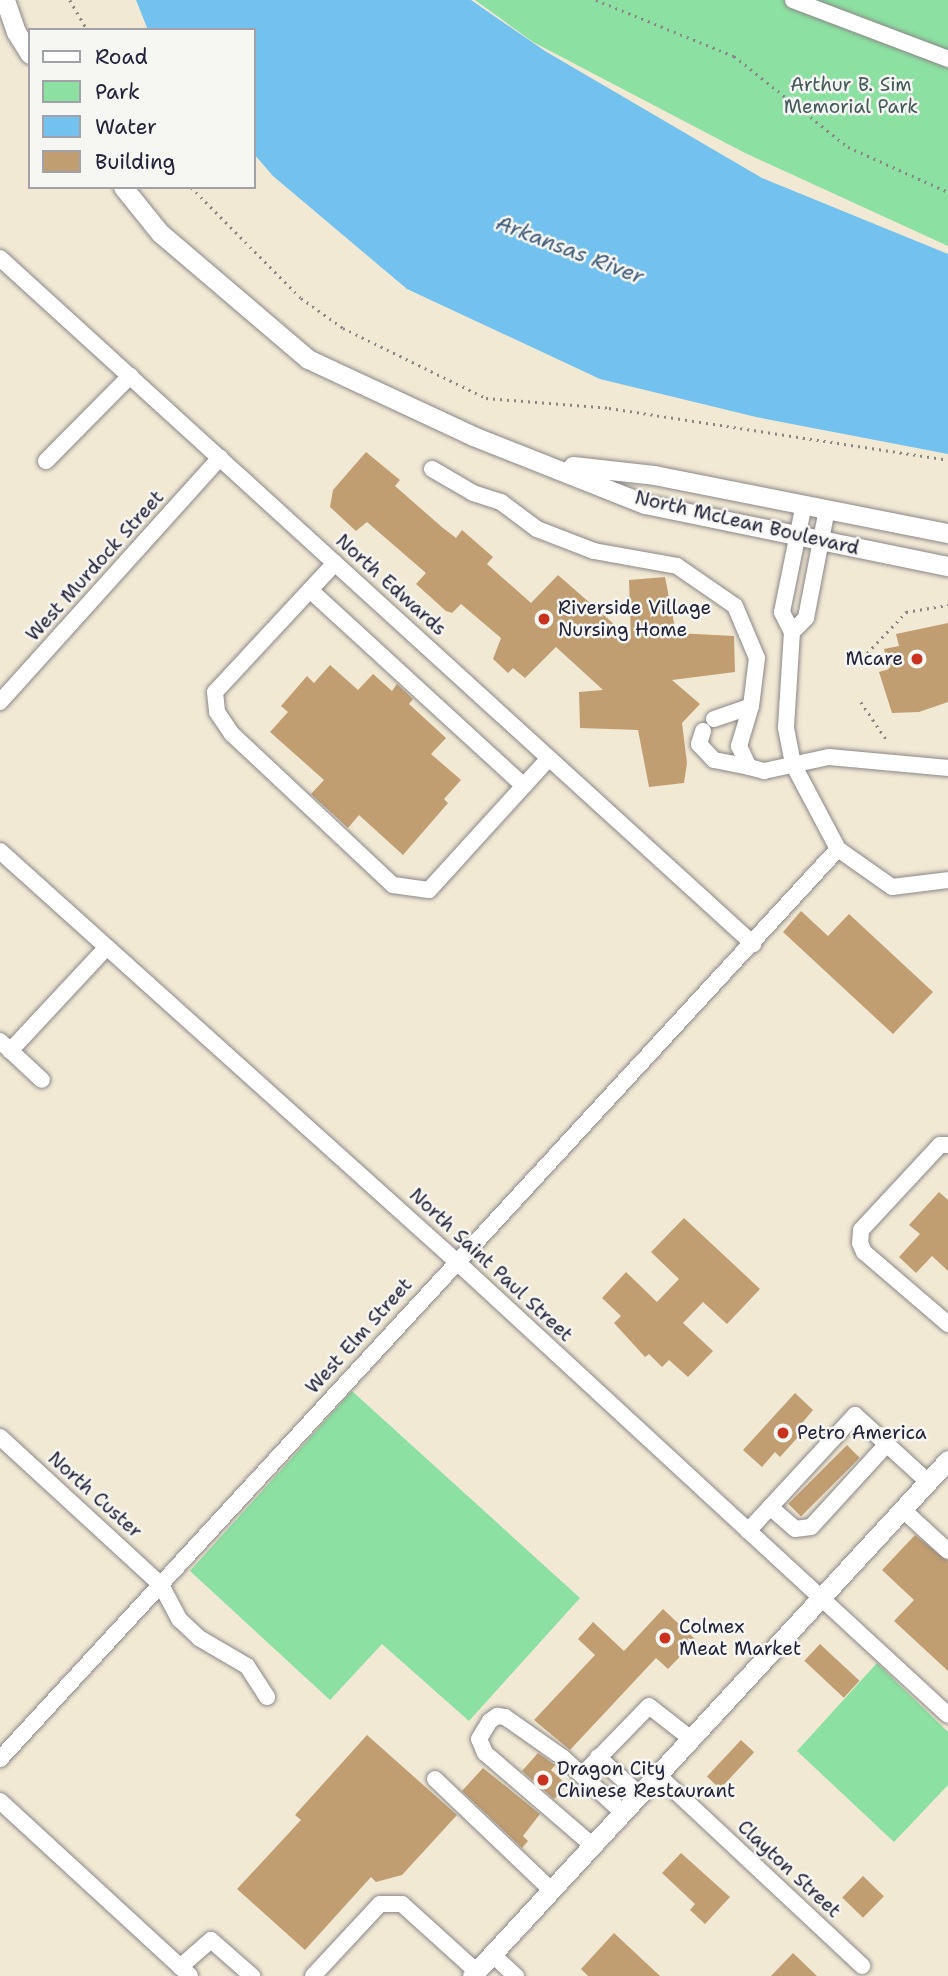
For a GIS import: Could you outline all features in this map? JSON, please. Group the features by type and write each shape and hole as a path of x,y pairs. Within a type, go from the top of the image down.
{"main road":[{"path":"5,0 16,32 28,51"},
{"name":"North McLean Boulevard","path":"125,189 160,233 308,359 473,436 551,464 645,504 948,565"},
{"name":"North McLean Boulevard","path":"551,464 654,475 948,533"},
{"path":"474,1974 948,1460"}],"street":[{"path":"793,0 948,59"},
{"name":"North Edwards","path":"0,258 753,944"},
{"path":"46,461 130,376"},
{"name":"West Murdock Street","path":"0,702 220,458"},
{"path":"432,469 473,493 501,502 537,529 594,551 677,566 710,586 735,607 753,644 757,675 739,746 749,767"},
{"path":"804,505 782,612 792,632 786,727 793,764 838,849 892,887 948,880"},
{"path":"792,632 806,618 827,509"},
{"path":"335,563 215,692 218,712 232,734 393,885 411,891 429,890 549,758"},
{"path":"310,590 524,786"},
{"path":"751,706 708,725 699,744 714,760 764,771 829,757 948,768"},
{"name":"West Elm Street","path":"0,1759 838,849"},
{"name":"North Saint Paul Street","path":"0,851 456,1261 820,1598 947,1711"},
{"path":"42,1080 5,1046 107,947"},
{"path":"948,1144 940,1145 861,1230 860,1243 864,1252 948,1324"},
{"path":"748,1531 855,1415 928,1482"},
{"name":"North Custer","path":"0,1437 161,1585 180,1620 198,1638 247,1666 267,1697"},
{"path":"770,1507 795,1529 811,1527 887,1444"},
{"path":"902,1509 948,1551"},
{"path":"582,1775 649,1706 690,1738"},
{"path":"592,1845 485,1754 479,1740 490,1721 505,1717 582,1775 622,1812"},
{"path":"598,1757 639,1794"},
{"name":"Clayton Street","path":"657,1774 862,1966"},
{"path":"435,1779 551,1890"},
{"path":"0,1801 185,1971 211,1940 252,1976"},
{"path":"313,1976 380,1904 402,1904 474,1974"},
{"path":"492,1954 516,1976"}],"path":[{"path":"70,0 85,28"},
{"path":"596,0 734,55 848,147 948,192"},
{"path":"193,189 301,298 343,328 486,398 610,408 948,460"},
{"path":"867,653 906,612 948,605"},
{"path":"861,702 886,739"}],"green space":[{"name":"Arthur B. Sim Memorial Park","path":"475,0 948,0 948,246 745,153 533,42"},
{"path":"352,1391 580,1598 469,1721 382,1644 330,1700 190,1571"},
{"path":"877,1663 948,1732 948,1785 894,1842 797,1751"}],"water":[{"name":"Arkansas River","path":"136,0 471,0 545,51 762,178 948,254 948,454 756,417 600,379 407,289 273,176 256,156 256,28 147,28"}],"building":[{"name":"Riverside Village Nursing Home","path":"366,452 400,480 395,486 443,528 456,538 462,530 493,557 487,564 531,603 558,575 631,639 629,580 665,577 676,633 734,636 735,672 672,680 700,704 682,723 687,763 684,783 649,787 638,730 580,728 579,692 603,690 556,647 525,678 513,668 508,673 493,659 501,638 461,604 452,613 446,611 416,584 426,573 367,522 356,531 330,507 333,490"},
{"name":"Mcare","path":"948,623 948,702 919,712 892,713 879,672 889,669 884,649 899,646 896,634"},
{"path":"330,665 358,690 373,674 392,691 397,684 413,699 409,704 446,738 431,754 461,780 444,799 448,803 403,855 359,815 348,828 311,794 324,780 270,732 288,712 281,706 307,676 314,683"},
{"path":"801,911 828,936 849,914 933,992 893,1034 783,932"},
{"path":"939,1192 948,1200 948,1271 932,1256 916,1273 899,1257 920,1234 909,1225"},
{"path":"684,1218 760,1289 727,1324 703,1302 683,1323 713,1351 688,1377 669,1360 662,1367 649,1354 645,1357 614,1323 621,1316 602,1298 626,1272 657,1302 679,1279 651,1252"},
{"path":"795,1393 813,1410 802,1423 807,1427 780,1457 775,1452 762,1467 743,1450"},
{"path":"847,1445 860,1458 801,1516 788,1504"},
{"path":"915,1535 948,1561 948,1671 894,1621 914,1600 882,1570"},
{"path":"663,1609 696,1640 668,1669 656,1658 570,1750 534,1720 595,1655 578,1639 593,1622 624,1651"},
{"path":"820,1644 859,1681 844,1698 804,1661"},
{"path":"367,1735 457,1815 402,1875 376,1882 371,1877 305,1950 237,1889 301,1820 295,1815"},
{"path":"741,1740 754,1752 720,1789 707,1777"},
{"path":"538,1753 555,1765 551,1770 567,1785 554,1799 522,1771"},
{"path":"483,1768 540,1814 523,1836 528,1841 522,1848 462,1791"},
{"path":"681,1853 730,1897 705,1924 690,1910 695,1904 662,1873"},
{"path":"863,1876 884,1896 863,1918 842,1898"},
{"path":"614,1933 660,1976 588,1976 581,1969"},
{"path":"793,1953 817,1976 771,1976"}],"place":[{"name":"Riverside Village Nursing Home","path":"544,619"},
{"name":"Mcare","path":"917,659"},
{"name":"Petro America","path":"783,1433"},
{"name":"Colmex Meat Market","path":"665,1638"},
{"name":"Dragon City Chinese Restaurant","path":"543,1780"}]}
